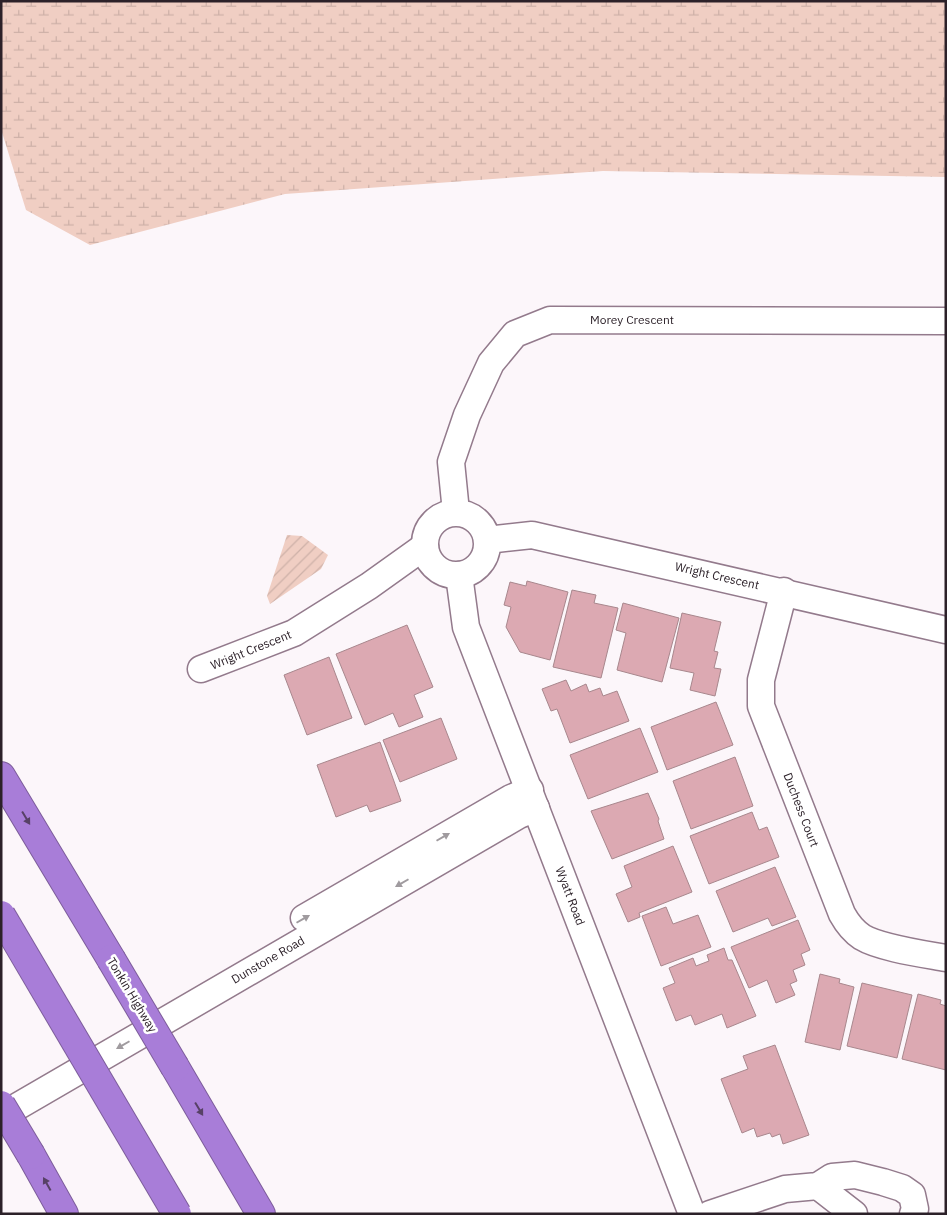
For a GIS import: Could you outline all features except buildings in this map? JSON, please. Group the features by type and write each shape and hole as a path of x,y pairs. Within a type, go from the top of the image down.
{"highway":[{"name":"Tonkin Highway","path":"1,776 261,1214"},
{"path":"1,915 177,1214"},
{"path":"1,1104 64,1214"}],"street":[{"name":"Morey Crescent","path":"456,512 451,462 467,416 491,363 515,334 550,320 946,321"},
{"path":"456,512 464,513 477,520 486,532 488,548 481,564 475,569 459,575 447,574 436,568 428,558 425,546 426,533 433,522 444,515 456,512"},
{"name":"Wright Crescent","path":"487,540 532,535 946,630"},
{"name":"Wright Crescent","path":"201,670 294,633 369,586 425,546"},
{"name":"Wyatt Road","path":"459,575 466,627 692,1214"},
{"name":"Duchess Court","path":"784,592 761,680 761,706 842,914 850,927 863,937 879,944 946,958"},
{"name":"Dunstone Road","path":"1,1095 511,798 533,799"},
{"name":"Dunstone Road","path":"1,1116 519,815 533,799"},
{"path":"710,1214 785,1189 818,1186 832,1177 855,1175 902,1188 912,1195 915,1209 912,1214"},
{"path":"818,1186 854,1214"}],"green space":[{"path":"1,1 946,1 946,177 603,171 285,194 90,245 26,210 1,129"},
{"path":"287,535 302,536 328,555 321,569 270,604 267,596"}]}
